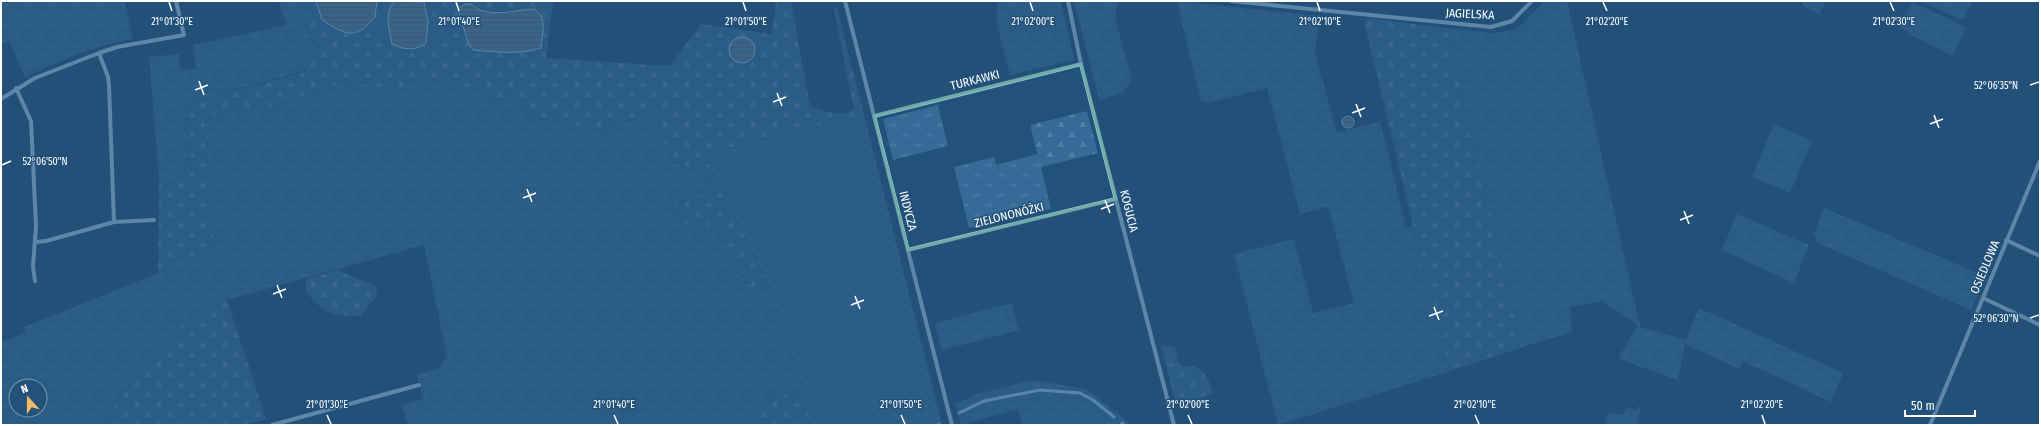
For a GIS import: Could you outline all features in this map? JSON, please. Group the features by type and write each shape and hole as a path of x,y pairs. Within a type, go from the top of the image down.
{"street":[{"path":"1,99 16,88 35,78 99,53 118,47 184,35 176,1"},
{"name":"INDYCZA","path":"845,1 952,425"},
{"name":"KOGUCIA","path":"1068,1 1081,64 1174,425"},
{"name":"JAGIELSKA","path":"1231,1 1491,27 1512,21 1532,1"},
{"path":"99,53 108,77 109,85 114,222"},
{"name":"TURKAWKI","path":"874,116 1081,64"},
{"path":"16,88 31,121 35,184 36,242 33,267 35,282"},
{"name":"OSIEDLOWA","path":"1930,425 2040,161"},
{"name":"ZIELONONÓŻKI","path":"908,250 1116,200"},
{"path":"36,242 46,241 114,222 154,220"},
{"path":"2006,240 2040,256"},
{"path":"1983,298 2040,325"},
{"path":"272,425 419,385"}],"highlighted area":[{"path":"1081,64 1116,199 908,250 874,116"}],"green space":[{"path":"1,1 125,1 132,39 104,45 25,77 9,41 1,44"},
{"path":"278,1 316,1 322,20 316,19 311,40 317,47 307,51 307,70 184,105 192,173 159,178 149,57 179,54 180,69 196,69 193,45 287,25"},
{"path":"377,1 394,1 388,17 392,44 367,26 375,17"},
{"path":"425,1 553,1 546,58 670,66 701,24 772,34 776,1 791,1 809,101 812,107 828,112 839,113 849,112 854,109 845,65 851,64 864,114 704,154 767,282 750,288 747,277 736,268 717,215 713,214 710,224 703,230 686,224 681,218 678,212 680,205 685,200 695,196 710,195 711,177 677,163 671,148 660,142 653,128 663,117 654,110 644,122 621,120 601,133 579,129 572,119 560,116 548,121 531,115 511,94 491,101 482,91 466,92 445,81 435,80 425,80 415,83 384,97 364,82 330,86 281,104 248,107 211,115 205,124 215,253 158,273 159,178 192,172 184,105 307,71 301,58 307,51 317,47 307,31 310,23 316,19 360,32 367,26 399,48 421,47 439,33 462,27 468,43 530,51 541,48 543,21 519,10 490,12 474,8 458,9 460,19 447,24 428,22"},
{"path":"997,1 1061,1 1074,60 1010,75 997,25"},
{"path":"1074,1 1118,1 1115,18 1132,80 1122,93 1100,100"},
{"path":"1177,1 1319,16 1315,53 1337,133 1380,121 1406,227 1413,226 1450,371 1278,425 1234,254 1294,239 1313,313 1354,303 1328,207 1300,214 1267,88 1207,103 1201,101"},
{"path":"1545,1 1567,1 1640,327 1686,340 1699,308 1843,373 1831,402 1743,361 1739,369 1685,344 1678,380 1619,359 1638,325 1602,301 1570,307 1572,332 1523,347 1446,28 1494,33 1512,30 1519,27"},
{"path":"1802,1 1825,1 1820,15 1804,6"},
{"path":"1920,1 1972,1 1963,20"},
{"path":"1912,2 1966,27 1953,56 1912,35 1900,27"},
{"path":"837,7 851,64 845,65 834,8"},
{"path":"1367,18 1446,28 1523,347 1450,371 1413,226 1365,25"},
{"path":"460,19 462,27 442,32 434,36 426,43 428,22 447,24"},
{"path":"433,78 457,84 466,92 482,90 491,101 511,94 531,115 548,121 560,116 572,119 601,133 621,120 644,122 654,109 663,117 660,142 671,148 677,163 711,177 710,195 694,196 684,200 679,205 678,212 681,218 694,228 703,230 710,224 713,214 717,215 736,267 747,277 750,287 767,282 804,391 760,401 760,425 408,425 402,405 423,399 417,374 439,368 447,356 424,245 227,300 188,319 125,388 104,425 1,425 1,342 26,333 24,327 196,258 215,253 205,124 211,115 248,107 281,104 330,86 364,82 384,97 409,84"},
{"path":"938,105 948,146 893,160 883,119"},
{"path":"1087,111 1098,153 1041,167 1030,125"},
{"path":"864,114 942,425 811,425 804,391 767,282 704,154"},
{"path":"1774,124 1812,141 1790,193 1752,177"},
{"path":"1038,154 1051,209 969,228 954,167 994,157 996,165"},
{"path":"1824,208 1985,276 1971,310 1818,243 1814,234"},
{"path":"1737,214 1809,245 1794,283 1722,250"},
{"path":"338,270 376,287 377,296 360,316 342,315 329,312 318,305 306,292 306,279"},
{"path":"227,300 266,419 245,425 104,425 125,388 187,319"},
{"path":"1012,303 1019,330 942,350 935,323"},
{"path":"1161,346 1175,347 1178,362 1183,367 1195,366 1202,372 1209,381 1213,394 1176,404"},
{"path":"1033,380 1086,389 1132,425 1022,425 1018,409 961,425 955,404 978,394"},
{"path":"804,391 811,425 760,425 760,401"},
{"path":"1638,406 1641,407 1637,425 1605,425 1608,413 1624,415 1626,408 1638,410"}],"shaded area":[{"path":"316,1 377,1 375,17 362,30 350,33 344,32 322,20"},
{"path":"394,1 424,2 428,22 426,43 422,46 409,49 401,48 392,44 388,17"},
{"path":"465,4 471,4 477,9 492,12 510,12 534,9 541,16 543,21 541,48 524,52 473,50 468,43 458,9"},
{"path":"742,37 751,41 755,50 751,59 742,63 733,59 729,50 733,41"},
{"path":"1346,116 1350,116 1354,122 1350,128 1346,128 1342,124 1342,120"}],"waterway":[{"path":"959,413 984,401 1040,390 1080,393 1093,400 1114,417"}]}
